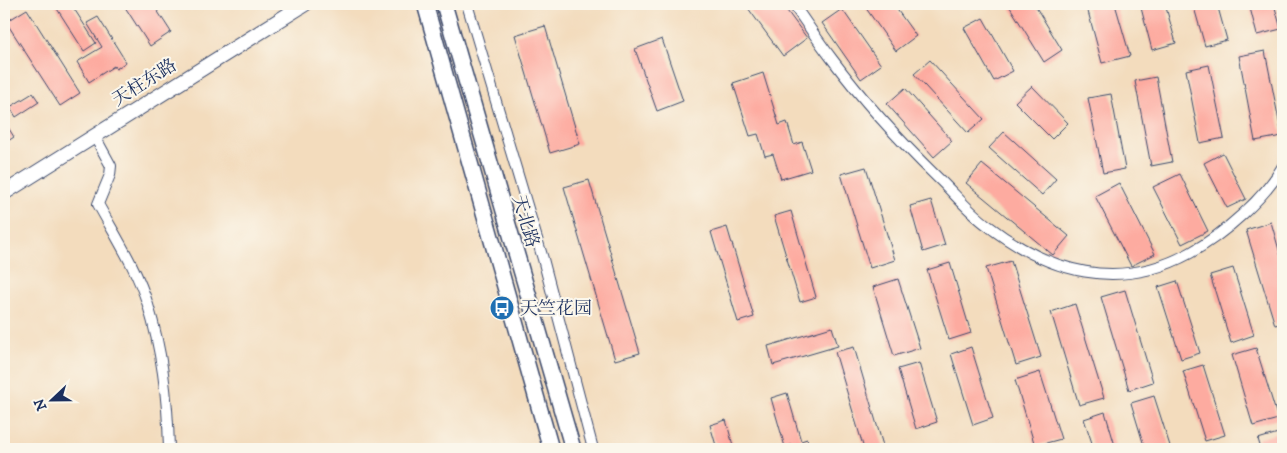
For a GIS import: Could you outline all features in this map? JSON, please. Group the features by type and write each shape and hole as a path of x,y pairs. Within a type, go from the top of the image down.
{"main road":[{"path":"424,4 551,449"},
{"name":"天北路","path":"444,4 573,449"}],"street":[{"name":"天柱东路","path":"4,193 305,4"},
{"path":"467,4 543,259 593,449"},
{"path":"793,4 832,60 872,108 930,169 986,224 1026,252 1051,264 1082,272 1116,275 1143,271 1177,260 1204,246 1235,221 1275,180 1283,166"},
{"path":"94,135 111,166 110,175 98,204 134,271 148,304 158,344 168,406 169,449"}],"building":[{"path":"54,4 71,4 96,43 84,51"},
{"path":"123,4 153,4 171,32 150,46"},
{"path":"745,4 782,4 807,38 783,56"},
{"path":"863,4 893,4 916,36 896,51"},
{"path":"1008,4 1034,4 1062,50 1044,62"},
{"path":"1086,4 1115,4 1130,56 1102,63"},
{"path":"1140,4 1165,4 1176,43 1152,50"},
{"path":"1193,4 1217,4 1227,40 1205,46"},
{"path":"1249,4 1274,4 1281,29 1257,35"},
{"path":"27,9 80,93 60,106 6,22"},
{"path":"842,9 881,65 861,79 822,23"},
{"path":"98,17 126,62 116,69 114,66 89,82 77,62 102,47 87,23"},
{"path":"983,18 1013,71 994,81 964,28"},
{"path":"545,26 580,144 550,153 515,35"},
{"path":"662,39 683,101 657,111 635,49"},
{"path":"1265,51 1282,136 1255,141 1239,56"},
{"path":"930,60 984,119 968,133 914,74"},
{"path":"1209,65 1224,138 1200,143 1186,70"},
{"path":"763,73 779,125 787,122 794,145 802,142 811,170 781,179 773,154 765,156 758,134 750,136 733,83"},
{"path":"1156,77 1172,162 1151,166 1135,81"},
{"path":"1032,86 1068,123 1052,139 1015,102"},
{"path":"905,88 952,141 934,157 887,104"},
{"path":"33,93 39,102 16,117 10,107"},
{"path":"1111,94 1125,169 1103,173 1088,98"},
{"path":"6,124 14,137 8,141 4,134"},
{"path":"1004,132 1056,179 1042,195 989,148"},
{"path":"1223,153 1246,199 1227,208 1204,163"},
{"path":"982,164 1069,236 1053,255 966,183"},
{"path":"866,167 895,260 870,268 841,174"},
{"path":"1180,174 1208,231 1182,244 1153,187"},
{"path":"589,180 640,353 615,360 564,187"},
{"path":"1119,183 1155,254 1131,266 1095,196"},
{"path":"931,200 945,245 923,252 910,206"},
{"path":"791,211 816,297 800,302 774,216"},
{"path":"1271,222 1283,264 1283,323 1275,325 1246,230"},
{"path":"727,227 754,317 738,322 711,232"},
{"path":"1011,261 1041,357 1016,365 986,268"},
{"path":"950,263 971,333 949,340 927,270"},
{"path":"1233,268 1254,335 1231,343 1210,275"},
{"path":"898,279 920,348 894,356 873,287"},
{"path":"1177,281 1200,353 1181,359 1158,287"},
{"path":"1125,290 1153,382 1129,390 1101,297"},
{"path":"1075,304 1104,398 1079,405 1051,312"},
{"path":"832,327 838,346 773,365 768,346"},
{"path":"854,347 884,449 864,449 835,352"},
{"path":"971,347 993,418 973,425 951,354"},
{"path":"1256,348 1278,419 1253,426 1232,355"},
{"path":"919,363 937,422 916,429 898,369"},
{"path":"1203,365 1225,435 1205,441 1183,371"},
{"path":"1040,372 1061,439 1035,446 1015,380"},
{"path":"787,393 801,441 807,439 810,449 792,449 791,445 785,447 771,398"},
{"path":"1154,396 1171,449 1145,449 1131,403"},
{"path":"1105,412 1116,449 1094,449 1084,419"},
{"path":"726,420 734,449 717,449 710,425"},
{"path":"1278,433 1283,449 1261,449 1258,439"}],"place":[{"name":"天竺花园","path":"502,308"}]}
